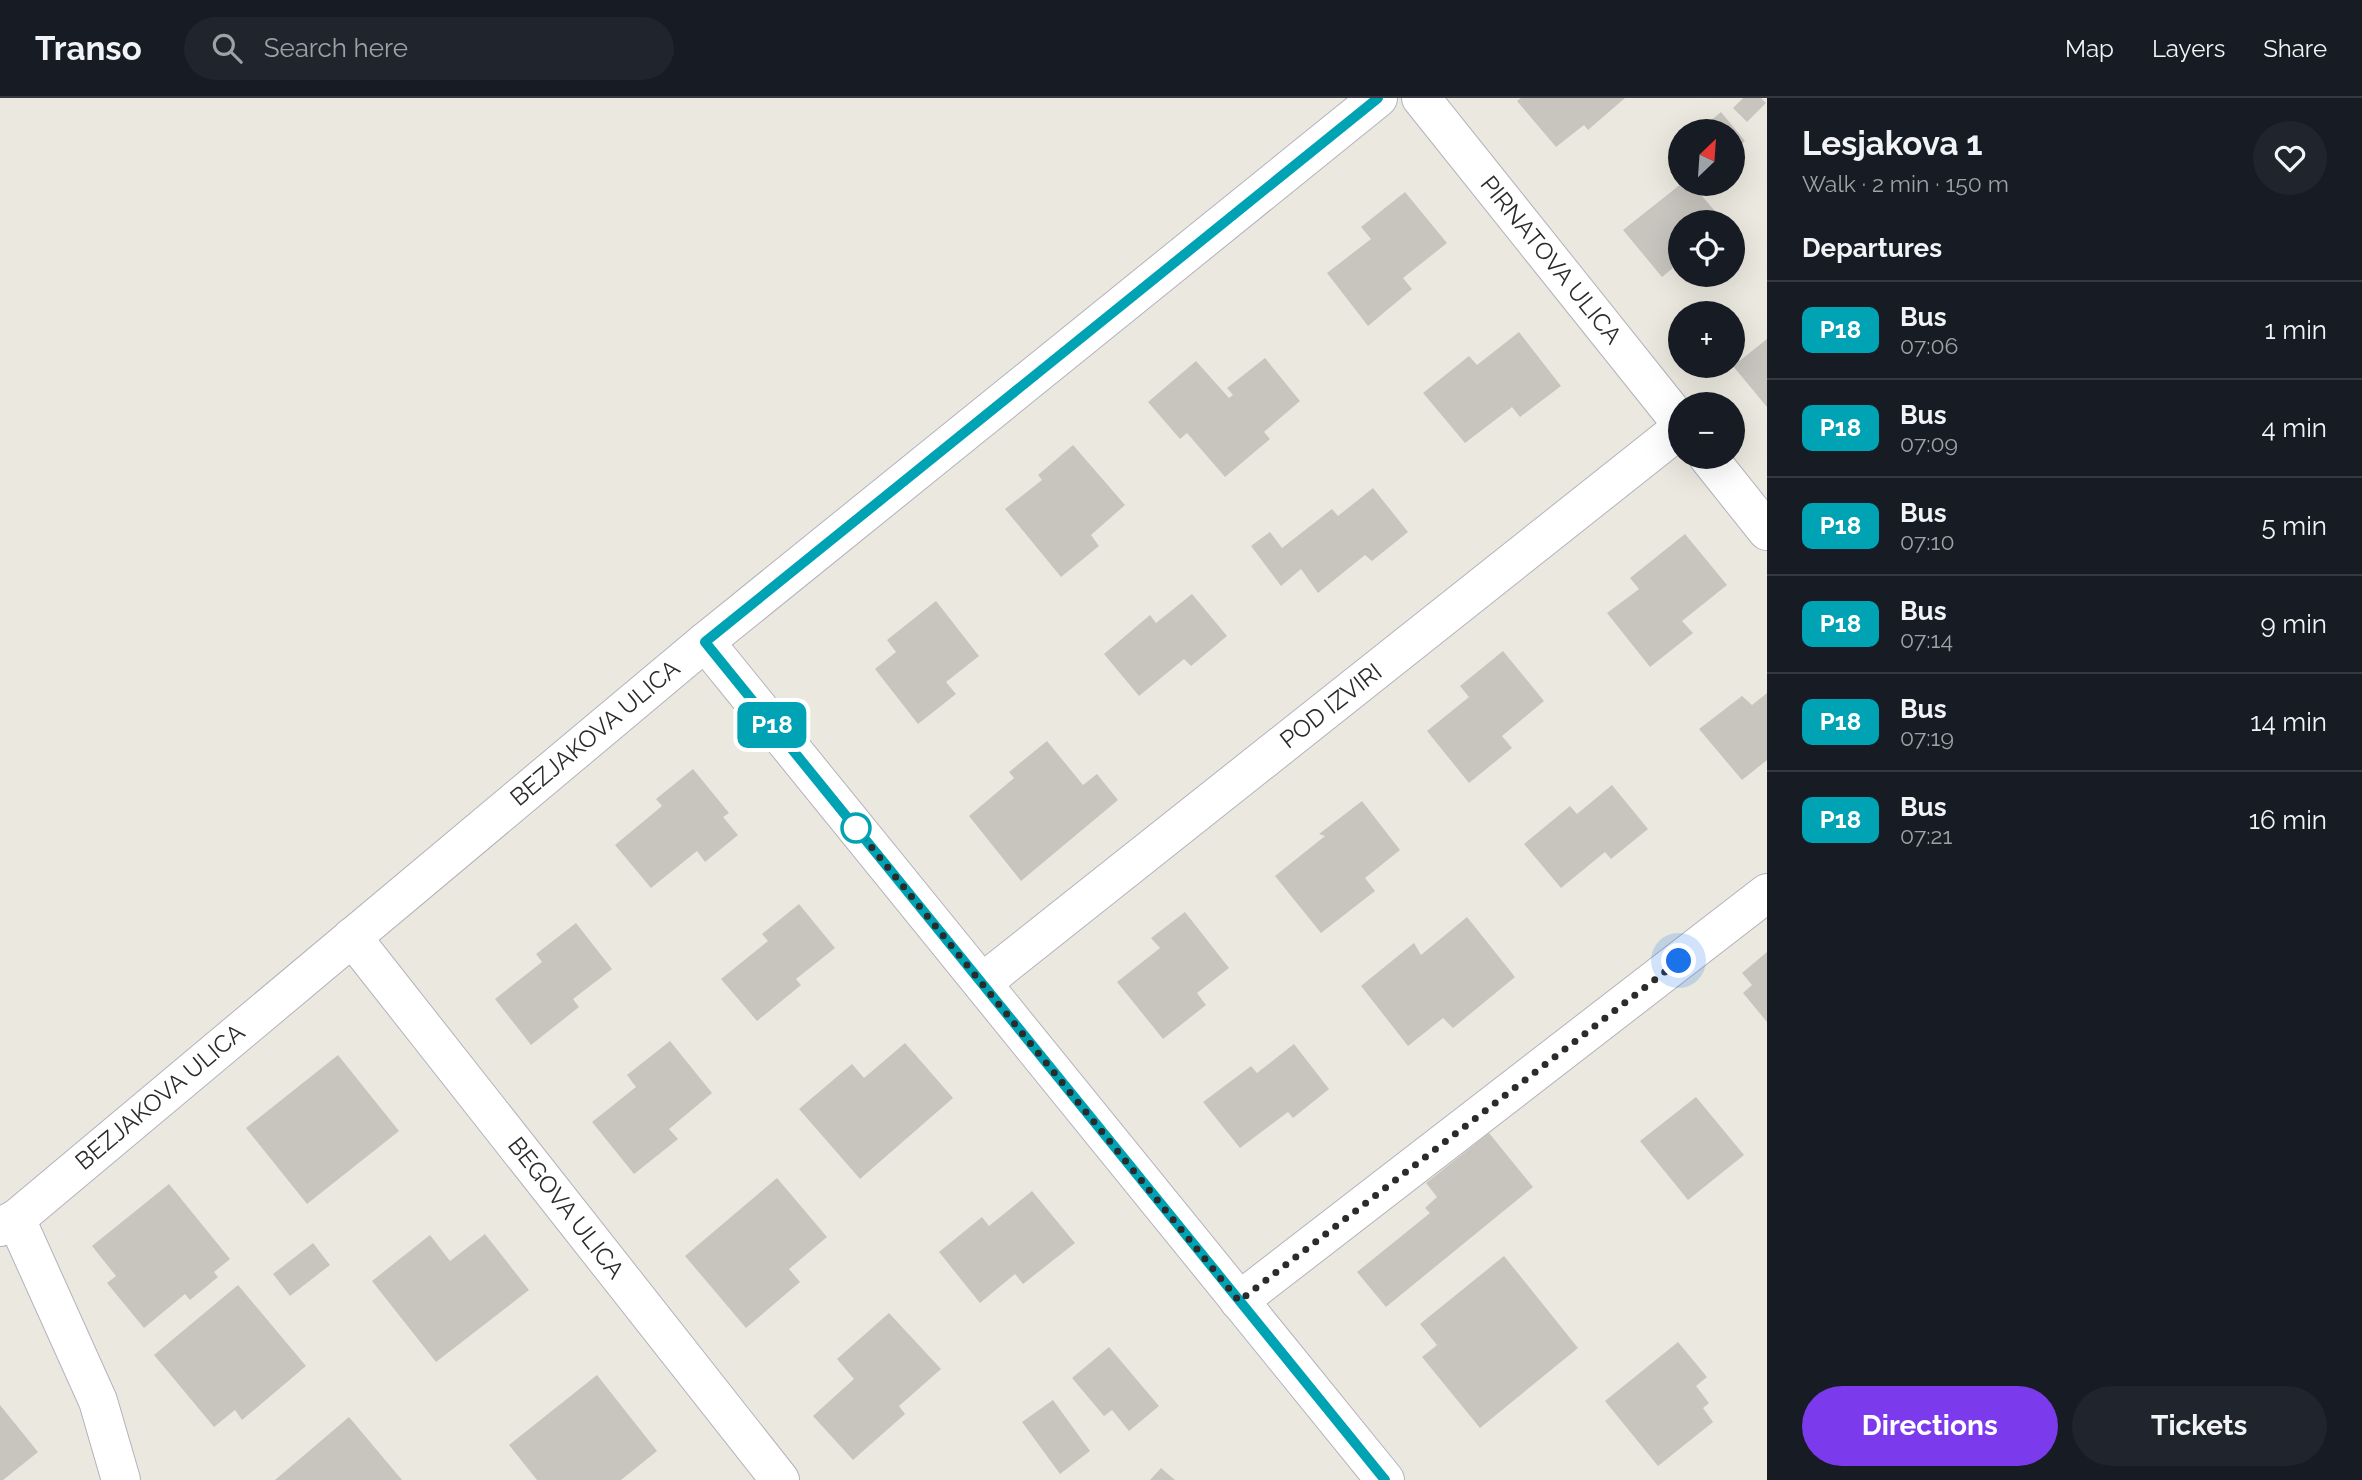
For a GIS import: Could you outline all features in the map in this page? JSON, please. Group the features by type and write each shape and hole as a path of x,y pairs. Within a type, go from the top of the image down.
{"street":[{"name":"BEZJAKOVA ULICA","path":"121,1480 98,1401 8,1223 705,642 1378,98"},
{"name":"PIRNATOVA ULICA","path":"1421,98 1668,407"},
{"name":"POD IZVIRI","path":"982,983 1668,439"},
{"path":"1718,469 1767,531"},
{"path":"705,642 1385,1480"},
{"path":"1239,1301 1767,893"},
{"name":"BEGOVA ULICA","path":"352,937 780,1480"}],"building":[{"path":"1521,98 1625,98 1588,130 1584,125 1556,147 1517,101"},
{"path":"1743,98 1761,98 1766,103 1747,122 1733,108"},
{"path":"1721,112 1727,119 1713,119"},
{"path":"1405,192 1447,243 1403,278 1412,289 1368,326 1327,273 1371,239 1361,227"},
{"path":"1668,194 1702,196 1714,210 1668,210 1668,272 1662,277 1623,230"},
{"path":"1519,332 1561,386 1520,417 1512,407 1465,443 1423,393 1469,356 1477,365"},
{"path":"1767,339 1767,407 1743,378 1745,356"},
{"path":"1265,358 1300,401 1264,432 1270,439 1225,477 1187,433 1180,439 1148,402 1196,361 1229,398 1233,395 1227,388"},
{"path":"1073,445 1125,505 1091,535 1099,546 1061,577 1005,509 1042,480 1038,475"},
{"path":"1373,488 1408,532 1372,561 1365,555 1318,593 1301,569 1281,586 1251,546 1270,532 1282,548 1332,509 1338,516"},
{"path":"1685,534 1727,585 1682,621 1693,633 1650,667 1607,613 1639,589 1630,578"},
{"path":"1192,594 1227,636 1191,666 1184,659 1139,696 1104,654 1150,615 1156,623"},
{"path":"936,601 979,656 946,682 956,694 918,724 875,669 896,652 887,640"},
{"path":"1503,651 1544,701 1502,736 1512,748 1469,783 1427,731 1469,697 1460,686"},
{"path":"1767,693 1767,760 1742,780 1699,729 1742,696 1752,705"},
{"path":"1047,741 1083,785 1097,774 1118,800 1021,881 969,816 1014,778 1009,772"},
{"path":"693,769 729,813 723,817 738,835 705,862 697,851 651,888 615,845 662,806 656,799"},
{"path":"1612,785 1648,829 1611,859 1605,852 1561,888 1524,844 1570,806 1577,814"},
{"path":"1362,801 1400,850 1365,878 1375,891 1321,933 1275,876 1325,836 1319,834"},
{"path":"799,904 835,948 796,979 801,985 757,1021 721,979 768,941 762,934"},
{"path":"1185,912 1229,968 1197,993 1206,1005 1163,1039 1117,982 1160,948 1151,938"},
{"path":"1467,917 1515,977 1453,1028 1443,1018 1408,1046 1361,986 1414,943 1421,955"},
{"path":"576,923 612,969 573,999 579,1007 531,1045 495,999 542,962 536,954"},
{"path":"1767,952 1767,1022 1743,993 1752,985 1742,973"},
{"path":"670,1041 712,1093 669,1129 678,1139 634,1174 592,1122 636,1087 627,1075"},
{"path":"905,1043 953,1098 860,1179 799,1109 852,1064 864,1078"},
{"path":"1294,1044 1329,1089 1293,1118 1288,1112 1240,1148 1203,1102 1251,1066 1257,1073"},
{"path":"338,1055 399,1131 307,1204 246,1128"},
{"path":"1696,1097 1744,1155 1688,1200 1640,1141"},
{"path":"1489,1133 1533,1187 1386,1307 1357,1272 1430,1213 1425,1208 1437,1197 1426,1183"},
{"path":"777,1178 827,1237 789,1269 800,1282 746,1328 685,1256"},
{"path":"169,1184 230,1259 214,1272 218,1277 190,1300 185,1294 144,1328 107,1283 116,1276 92,1246"},
{"path":"1032,1191 1075,1243 1023,1284 1015,1274 980,1303 939,1252 982,1217 989,1226"},
{"path":"485,1234 529,1290 436,1362 372,1281 430,1235 450,1261"},
{"path":"313,1243 330,1265 290,1296 273,1274"},
{"path":"1504,1256 1578,1348 1480,1428 1422,1357 1437,1345 1420,1324"},
{"path":"238,1285 306,1366 242,1420 235,1410 214,1427 154,1355"},
{"path":"889,1313 941,1369 899,1406 905,1414 853,1460 813,1416 854,1379 837,1359"},
{"path":"1678,1342 1707,1377 1696,1386 1709,1403 1703,1408 1713,1422 1658,1466 1605,1401"},
{"path":"1109,1347 1159,1406 1129,1431 1112,1410 1104,1416 1072,1378"},
{"path":"597,1375 657,1451 621,1480 537,1480 509,1445"},
{"path":"1053,1400 1090,1451 1060,1474 1022,1422"},
{"path":"0,1405 38,1452 3,1480 0,1480"},
{"path":"349,1417 402,1480 275,1480"},
{"path":"1161,1468 1175,1480 1150,1480"}],"bus line":[{"name":"P18","path":"1378,98 705,642 1385,1480"}],"route":[{"path":"856,828 1239,1301 1679,961"}]}
